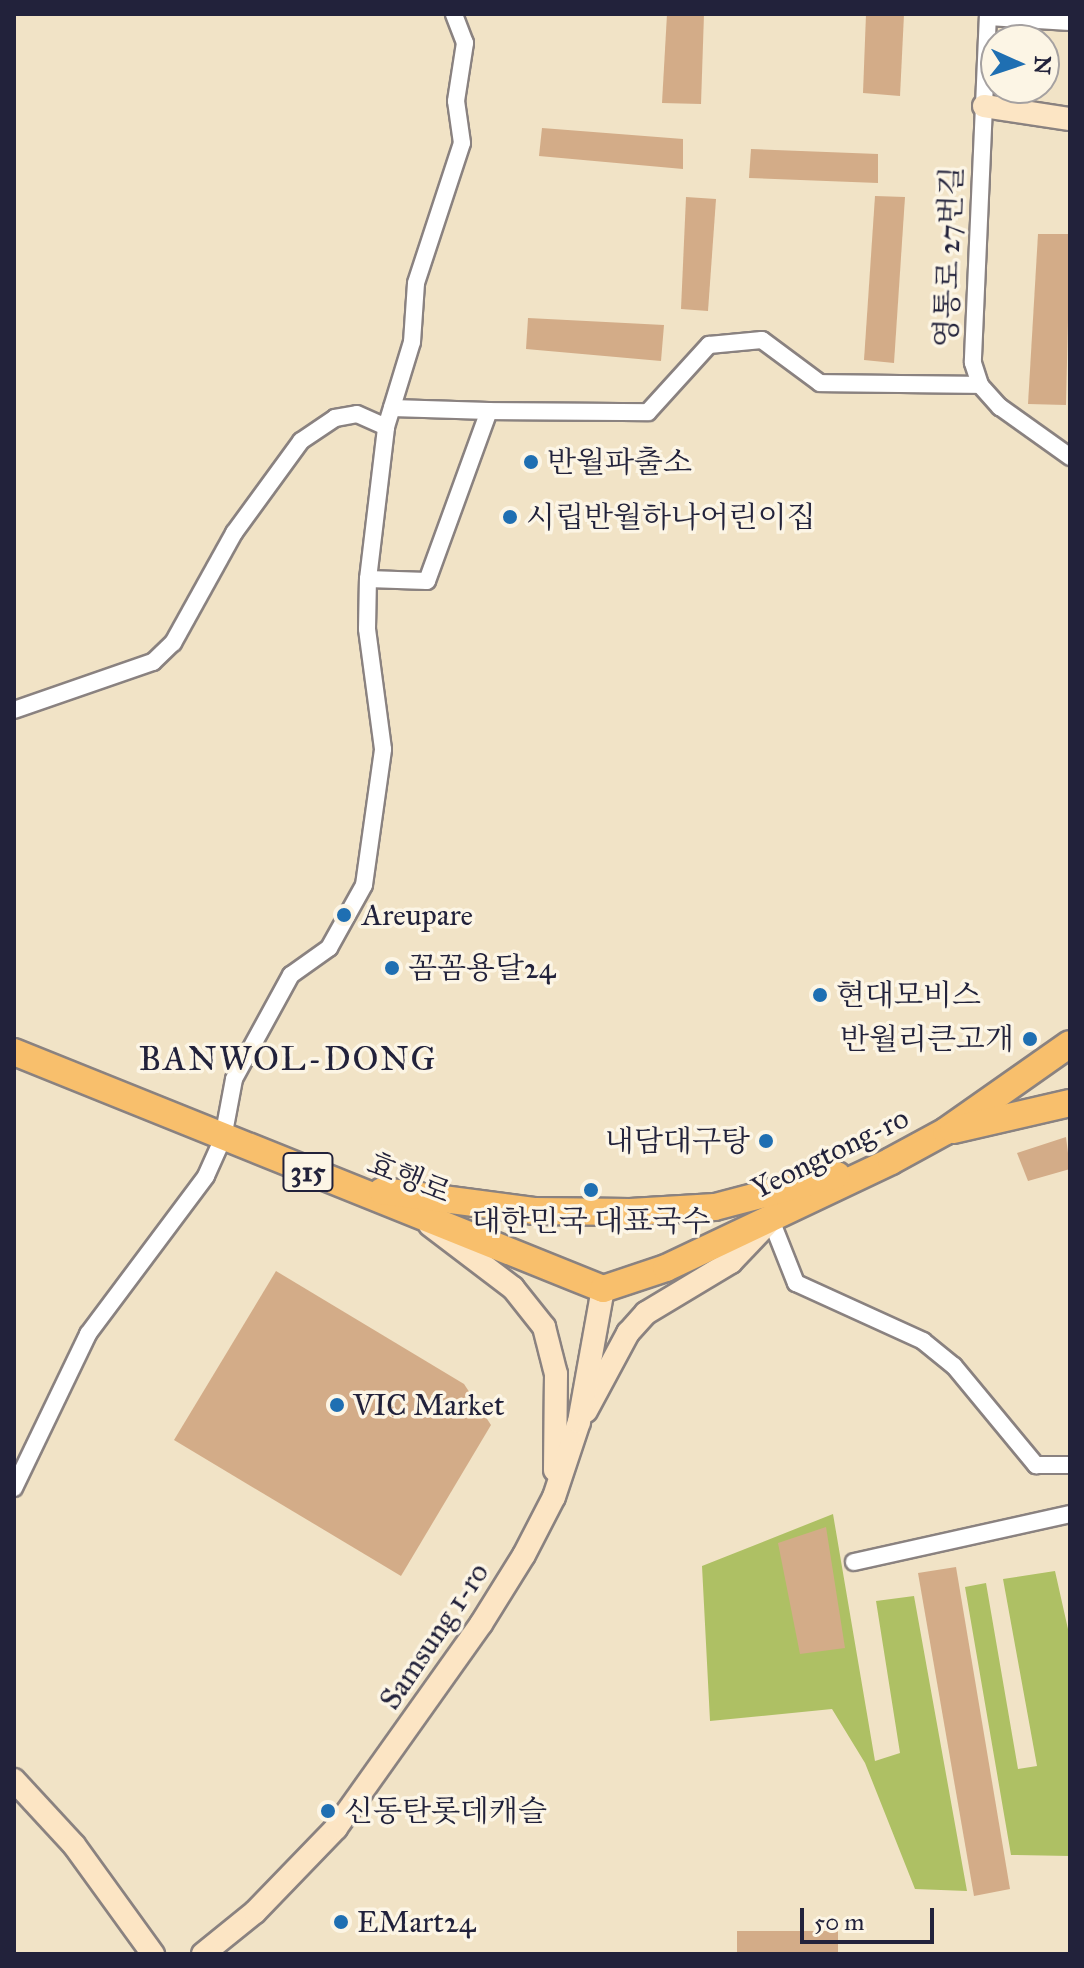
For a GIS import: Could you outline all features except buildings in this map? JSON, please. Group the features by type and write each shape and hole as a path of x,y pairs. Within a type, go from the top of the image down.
{"main road":[{"path":"984,106 1070,119"},
{"name":"Yeongtong-ro","path":"603,1289 634,1282 891,1161 946,1131 1070,1044"},
{"name":"효행로","path":"14,1052 603,1289"},
{"path":"946,1131 1009,1121 1070,1103"},
{"name":"315","path":"343,1186 534,1211 630,1212 715,1207 891,1161"},
{"path":"417,1215 513,1288 544,1327 556,1374 554,1497"},
{"path":"579,1422 628,1333 646,1313 731,1262 771,1220"},
{"name":"Samsung 1-ro","path":"203,1954 255,1912 336,1828 481,1624 554,1497 579,1422 603,1289"},
{"path":"14,1780 74,1845 153,1954"}],"street":[{"path":"14,1488 88,1334 182,1213 223,1138 234,1079 291,975 329,948 364,885 383,749 367,629 368,579 386,427 412,342 416,283 462,143 456,101 465,43 454,14"},
{"path":"988,15 1070,22"},
{"name":"영통로 27번길","path":"988,15 972,303 973,363 980,385 1000,407 1070,457"},
{"path":"392,408 648,412 709,345 762,340 820,383 980,385"},
{"path":"368,579 427,581 489,411"},
{"path":"14,710 153,662 173,643 234,533 301,441 335,418 357,414 386,427"},
{"path":"771,1220 796,1283 923,1341 954,1366 1036,1465 1070,1465"},
{"path":"854,1562 1070,1514"}],"green space":[{"path":"833,1514 875,1761 900,1753 876,1601 914,1596 967,1891 915,1889 865,1763 832,1709 710,1721 702,1566"},
{"path":"1055,1571 1070,1638 1070,1856 1011,1855 965,1587 986,1583 1018,1769 1037,1766 1003,1579"}],"place":[{"name":"반월파출소","path":"531,462"},
{"name":"시립반월하나어린이집","path":"510,517"},
{"name":"Areupare","path":"344,915"},
{"name":"꼼꼼용달24","path":"392,968"},
{"name":"현대모비스","path":"820,995"},
{"name":"반월리큰고개","path":"1030,1039"},
{"name":"내담대구탕","path":"766,1141"},
{"name":"대한민국 대표국수","path":"591,1190"},
{"name":"VIC Market","path":"337,1405"},
{"name":"신동탄롯데캐슬","path":"328,1811"},
{"name":"EMart24","path":"341,1922"}],"district":[{"name":"BANWOL-DONG","path":"288,1059"}]}
